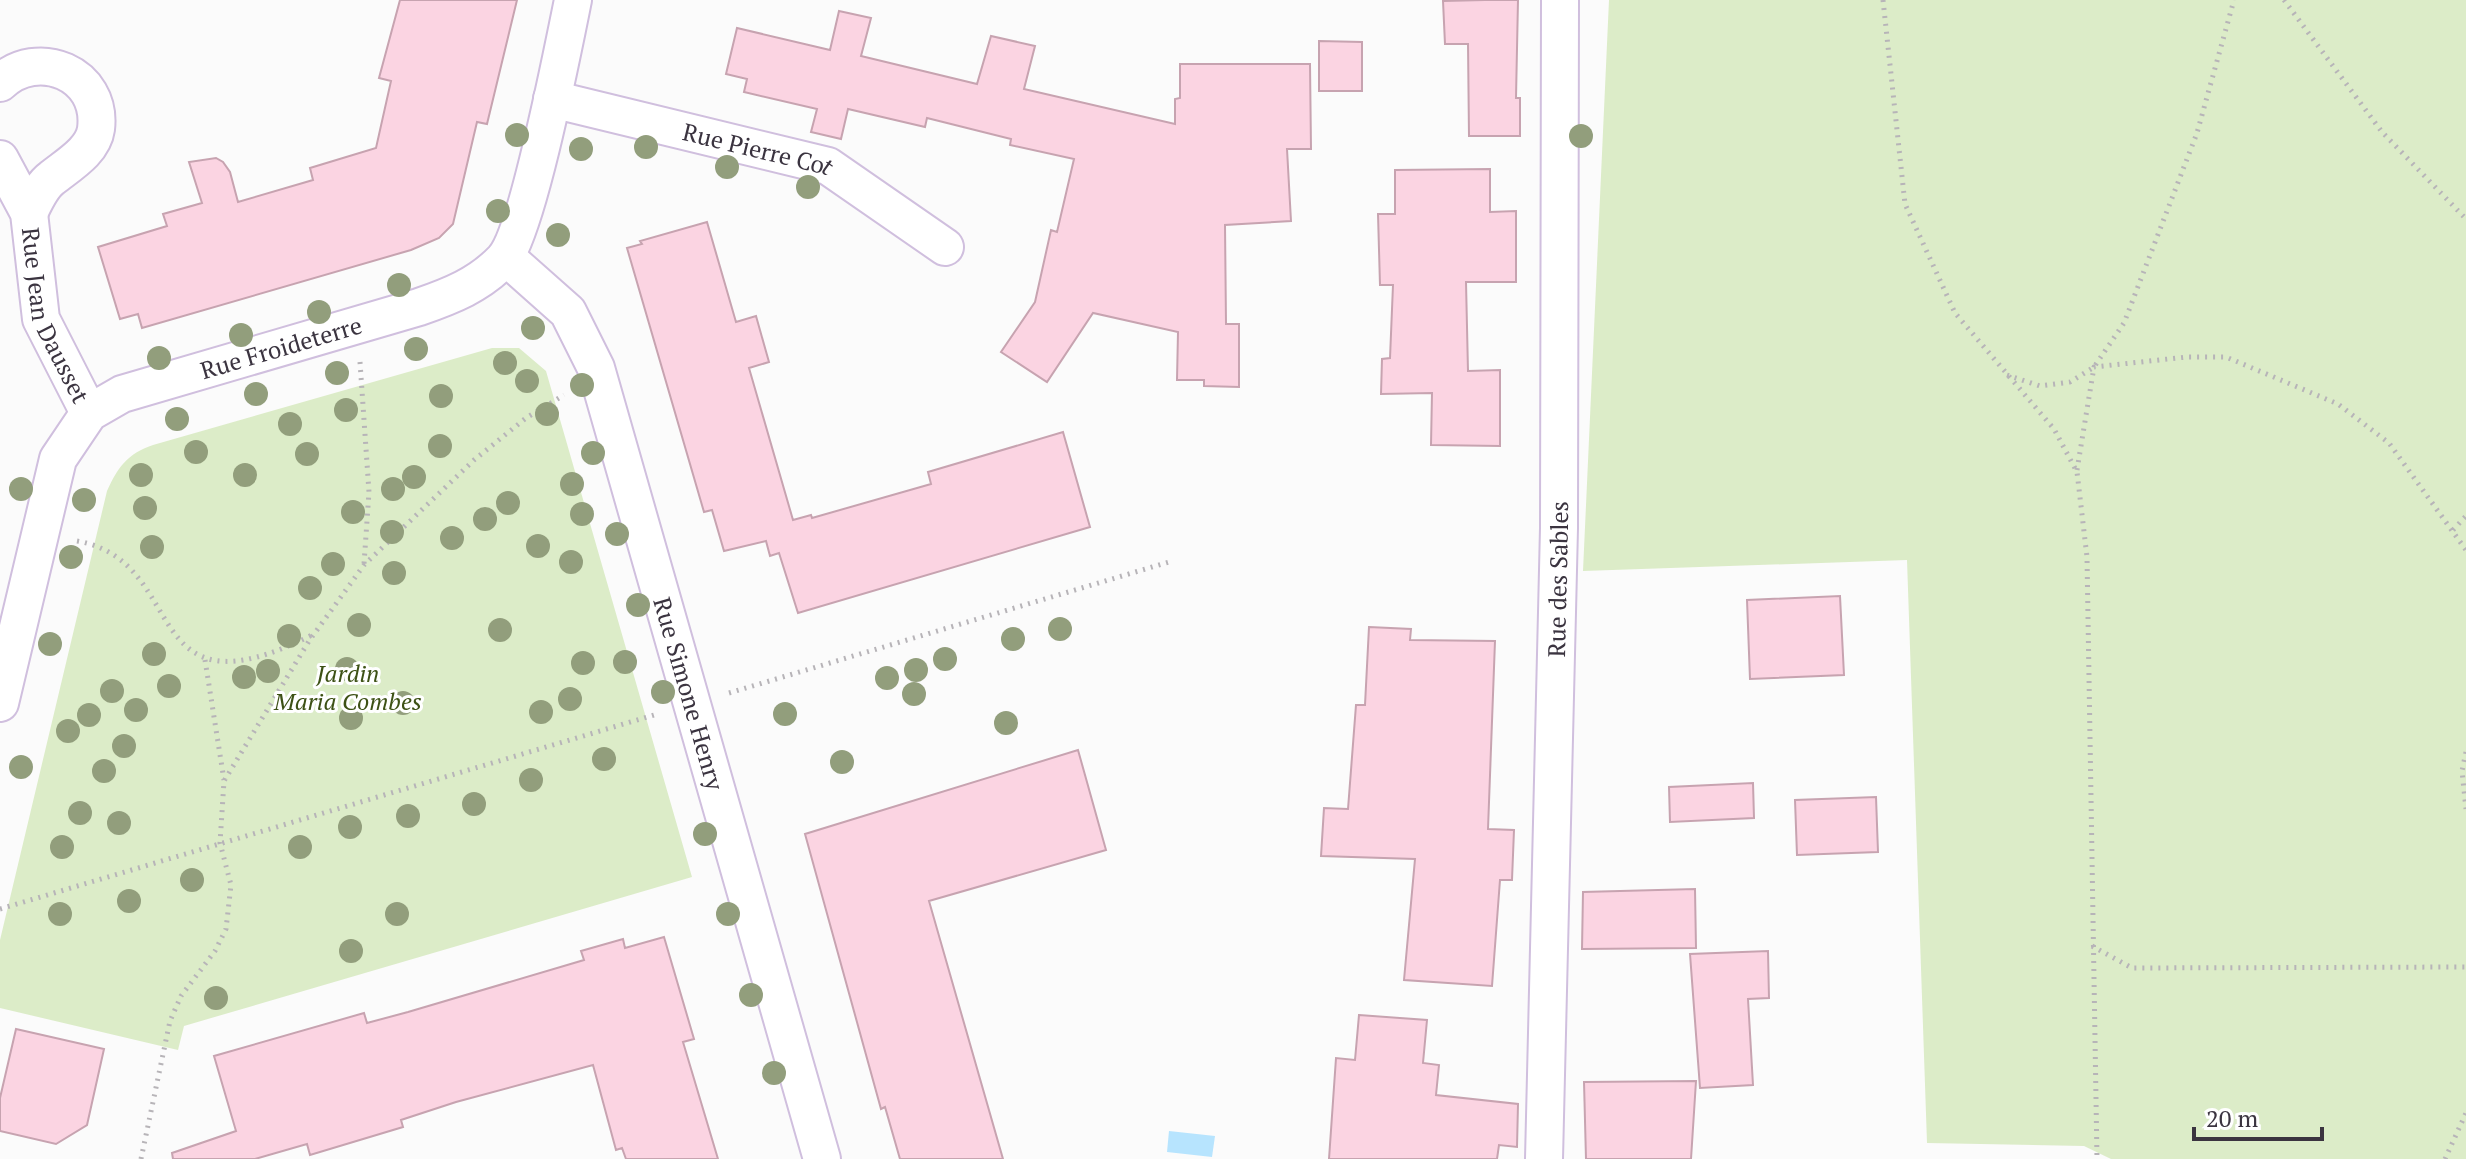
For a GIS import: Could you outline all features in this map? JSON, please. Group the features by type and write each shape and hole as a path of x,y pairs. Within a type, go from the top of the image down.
{"street":[{"path":"506,257 522,213 552,99 573,0"},
{"name":"Rue des Sables","path":"1544,1159 1558,543 1560,0"},
{"name":"Rue Jean Dausset","path":"0,83 18,69 32,65 55,67 73,74 89,91 96,109 96,131 84,150 71,166 51,178 29,213"},
{"name":"Rue Pierre Cot","path":"552,99 828,166 945,247"},
{"name":"Rue Jean Dausset","path":"0,159 29,213 41,319 89,413"},
{"name":"Rue Simone Henry","path":"506,257 568,312 596,368 689,705 822,1159"},
{"name":"Rue Froideterre","path":"0,703 58,459 89,413 122,394 464,291 506,257"}],"path":[{"path":"1883,0 1905,204 1955,313 2054,429 2077,472"},
{"path":"2006,375 2040,386 2070,382 2094,367 2124,323 2197,133 2234,0"},
{"path":"2284,0 2382,132 2466,219"},
{"path":"359,354 369,492 364,565"},
{"path":"2094,367 2187,357 2226,357 2338,404 2389,443 2466,550"},
{"path":"2094,367 2077,472 2087,557 2091,946 2097,1159"},
{"path":"224,781 315,634 364,565 474,460 526,418 557,401 596,368"},
{"path":"2453,530 2466,516"},
{"path":"64,539 95,544 126,566 146,587 177,639 205,659 235,662 275,654 315,634"},
{"path":"0,909 1169,562"},
{"path":"141,1159 170,1021 181,996 215,951 226,929 231,885 220,843 224,781 205,659"},
{"path":"2466,752 2462,771 2466,809"},
{"path":"2091,946 2132,968 2466,967"},
{"path":"2445,1159 2466,1113"}],"green space":[{"path":"1609,0 2466,0 2466,1159 2111,1159 2084,1146 1927,1143 1907,560 1583,571"},
{"name":"Jardin Maria Combes","path":"492,348 519,348 546,371 692,877 184,1026 178,1050 0,1008 0,940 107,491 120,468 130,457 153,445"}],"water":[{"path":"1169,1131 1215,1136 1212,1157 1167,1152"}],"building":[{"path":"400,0 517,0 487,124 477,122 453,224 439,238 411,250 142,328 138,314 120,319 98,247 167,226 163,214 202,203 189,162 216,158 223,162 230,172 238,202 313,180 310,168 376,148 391,81 379,78"},
{"path":"1518,0 1516,98 1520,98 1520,136 1469,136 1468,44 1445,44 1443,1"},
{"path":"839,11 871,18 861,56 977,84 991,36 1035,46 1024,89 1175,124 1175,99 1180,98 1180,64 1310,64 1311,149 1287,149 1291,221 1225,225 1226,324 1239,324 1239,387 1204,386 1204,380 1177,380 1178,332 1093,313 1047,382 1001,352 1035,302 1051,230 1057,232 1074,159 1010,145 1011,139 927,118 925,127 848,109 841,139 811,132 817,109 744,92 747,79 726,74 737,28 830,50"},
{"path":"1319,41 1362,42 1362,91 1319,91"},
{"path":"1490,169 1490,212 1516,211 1516,282 1466,282 1468,371 1500,370 1500,446 1431,445 1432,393 1381,394 1382,359 1390,358 1393,285 1380,285 1378,214 1395,214 1395,170"},
{"path":"707,222 736,322 756,316 769,362 749,368 793,520 811,515 812,518 931,484 928,472 1063,432 1090,527 798,613 779,553 770,556 766,541 724,551 712,510 704,512 627,248 642,244 640,241"},
{"path":"1840,596 1844,675 1750,679 1747,600"},
{"path":"1369,627 1411,629 1410,640 1495,641 1488,829 1514,830 1512,880 1500,880 1492,986 1404,980 1415,859 1321,856 1324,808 1348,809 1356,705 1365,705"},
{"path":"1078,750 1106,850 929,901 1003,1159 900,1159 885,1107 881,1109 805,834"},
{"path":"1753,783 1754,818 1670,822 1669,787"},
{"path":"1876,797 1878,852 1797,855 1795,800"},
{"path":"1695,889 1696,948 1582,949 1583,892"},
{"path":"664,937 694,1039 683,1042 718,1159 626,1159 622,1148 616,1150 593,1065 456,1102 401,1120 403,1127 310,1155 307,1144 255,1159 173,1159 172,1153 236,1131 214,1056 364,1013 367,1023 408,1012 584,960 581,951 623,939 625,948"},
{"path":"1768,951 1769,998 1748,999 1753,1085 1700,1088 1690,954"},
{"path":"1359,1015 1427,1020 1423,1063 1439,1065 1436,1095 1518,1104 1517,1147 1499,1145 1497,1159 1329,1159 1336,1058 1355,1060"},
{"path":"16,1029 104,1049 87,1125 56,1144 0,1131 0,1098"},
{"path":"1696,1081 1691,1159 1586,1159 1584,1082"}]}
